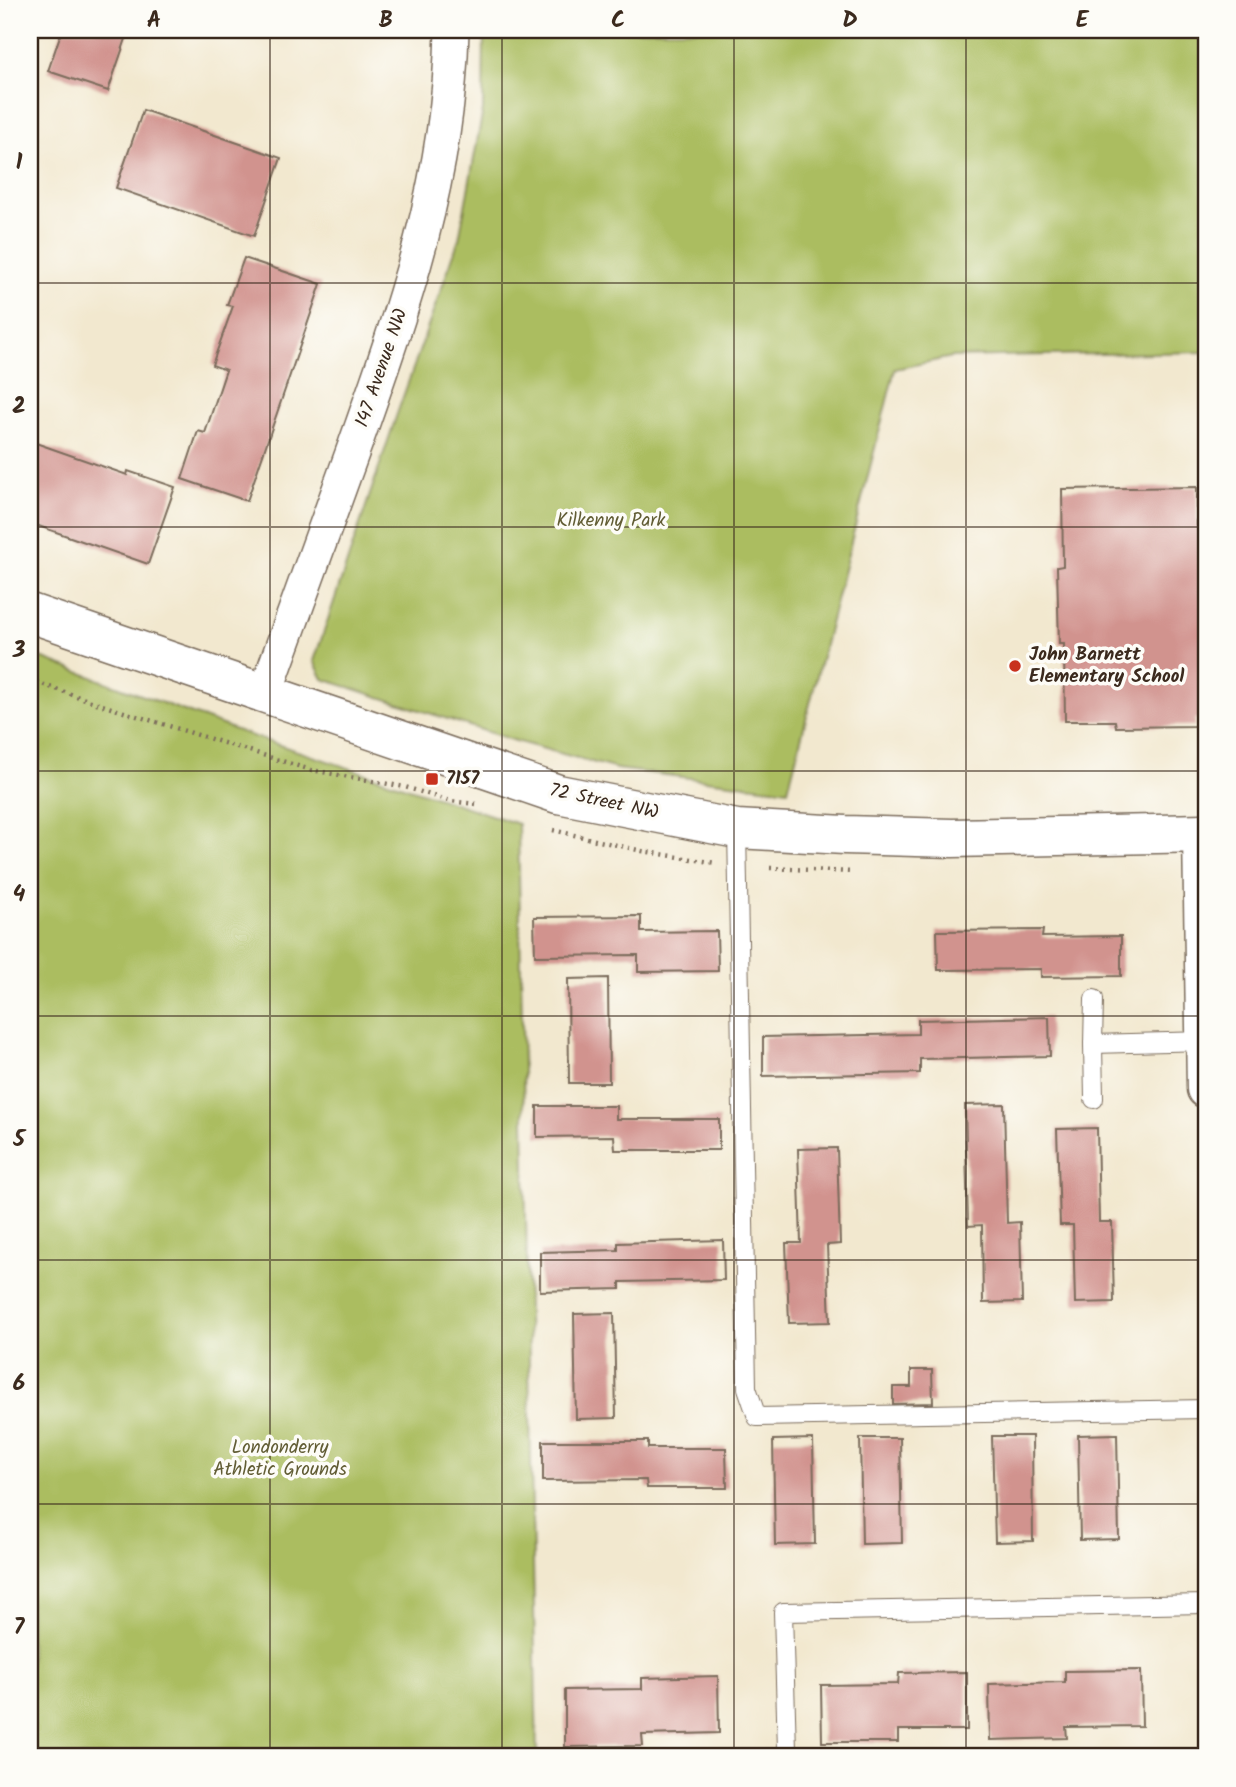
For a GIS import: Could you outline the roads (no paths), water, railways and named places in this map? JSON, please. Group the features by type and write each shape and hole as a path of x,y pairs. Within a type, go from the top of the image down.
{"street":[{"name":"147 Avenue NW","path":"265,694 399,322 419,251 445,134 452,30"},
{"name":"72 Street NW","path":"30,612 558,794 737,829 952,838 1204,833"},
{"path":"1204,833 1206,1088"}],"lane":[{"path":"737,829 747,1388 757,1417 1206,1409"},
{"path":"1094,999 1094,1099"},
{"path":"1093,1044 1205,1041"},
{"path":"787,1750 783,1612 1206,1604"}],"place":[{"name":"John Barnett Elementary School","path":"1015,666"},
{"name":"7157","path":"432,779"}],"park label":[{"name":"Kilkenny Park","path":"611,521"},
{"name":"Londonderry Athletic Grounds","path":"280,1459"}]}
